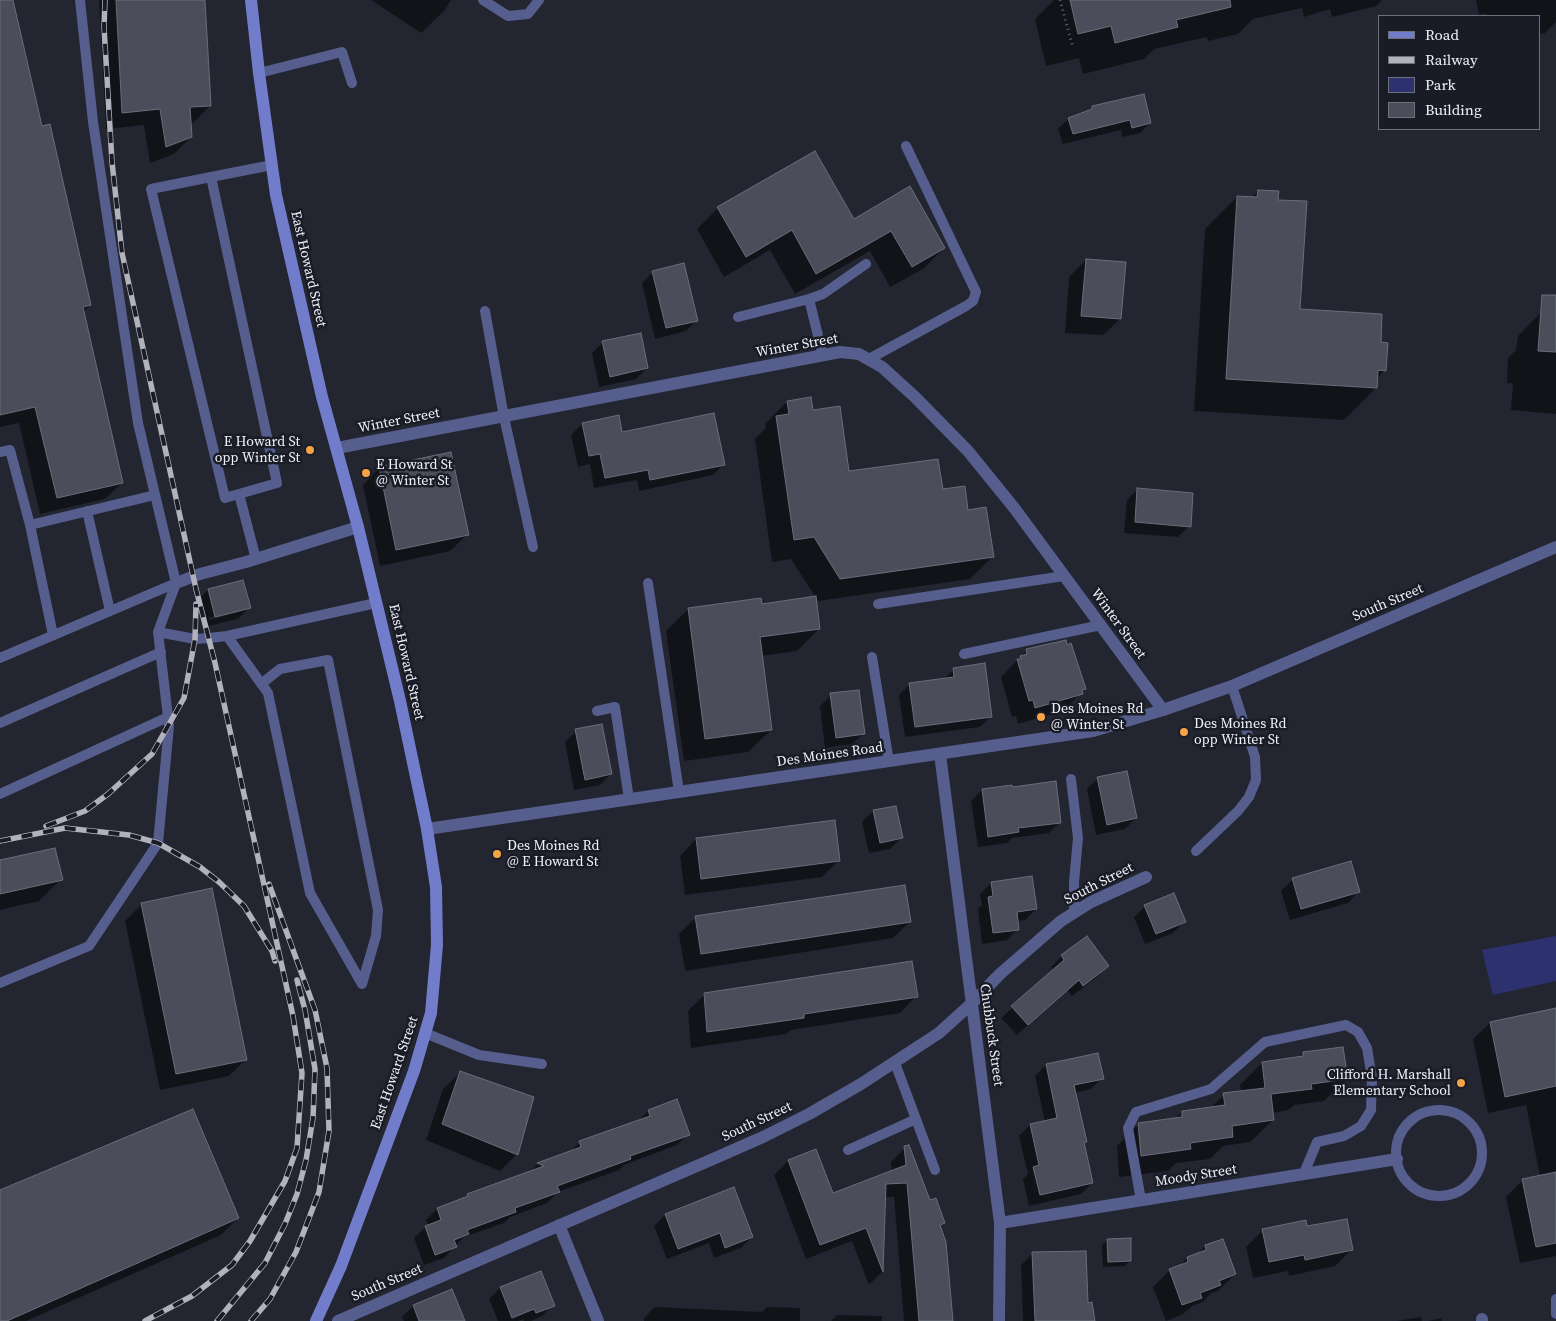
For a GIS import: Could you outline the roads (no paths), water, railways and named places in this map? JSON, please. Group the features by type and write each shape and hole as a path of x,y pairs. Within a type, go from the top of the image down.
{"main road":[{"name":"East Howard Street","path":"251,0 276,195 318,378 358,527 400,701 427,829 436,887 437,945 431,1013 414,1071 341,1266 316,1321"}],"street":[{"name":"Winter Street","path":"337,448 840,352 860,354 882,366 968,452 1015,509 1163,710"},
{"path":"176,583 200,574 256,559 358,527"},
{"name":"South Street","path":"1232,686 1556,547"},
{"name":"Des Moines Road","path":"427,829 1093,731 1163,710 1232,686"},
{"name":"Chubbuck Street","path":"940,754 1000,1223 999,1321"},
{"name":"South Street","path":"338,1321 763,1137 809,1114 895,1063 939,1033 1028,948 1061,921 1091,902 1146,877"},
{"name":"Moody Street","path":"1000,1223 1396,1159"},
{"path":"559,1225 598,1321"}],"lane":[{"path":"0,982 89,946 158,843 169,726 158,632 176,583 138,422 93,122 80,0"},
{"path":"483,0 508,16 528,14 539,0"},
{"path":"259,73 342,52 352,83"},
{"path":"869,360 966,306 973,301 976,292 906,146"},
{"path":"211,177 277,484 225,498 151,189 211,177 272,165"},
{"path":"738,317 822,294 866,264"},
{"path":"809,299 823,356"},
{"path":"485,311 504,417 533,548"},
{"path":"0,452 10,450 30,525 53,635"},
{"path":"239,494 256,559"},
{"path":"30,525 155,495"},
{"path":"87,511 110,611"},
{"path":"878,604 1064,576"},
{"path":"0,658 176,583"},
{"path":"648,583 679,792"},
{"path":"158,632 195,639 227,636 376,603"},
{"path":"964,654 1100,625"},
{"path":"227,636 261,684 268,693 310,893 362,984 376,936 378,910 328,660 280,669 261,684"},
{"path":"0,723 161,652"},
{"path":"872,657 889,762"},
{"path":"1196,851 1238,811 1249,797 1256,780 1255,757 1232,686"},
{"path":"597,710 616,707 629,799"},
{"path":"0,794 168,717"},
{"path":"1071,779 1078,838 1074,882 1074,913"},
{"path":"1141,1200 1128,1128 1136,1112 1211,1089 1264,1042 1346,1025 1358,1032 1367,1048 1372,1078 1371,1110 1361,1126 1344,1136 1317,1142 1304,1173"},
{"path":"425,1033 479,1055 542,1064"},
{"path":"895,1063 935,1170"},
{"path":"1434,1110 1446,1110 1461,1115 1473,1125 1480,1139 1483,1154 1478,1173 1468,1185 1456,1193 1441,1196 1427,1194 1409,1184 1401,1172 1396,1159 1397,1144 1408,1124 1420,1115 1434,1110"},
{"path":"848,1150 916,1119"},
{"path":"1556,1299 1556,1314"}],"railway":[{"path":"105,0 104,27 112,162 122,253 293,1016 302,1073 297,1148 285,1181 250,1241 232,1265 192,1296 145,1321"},
{"path":"46,826 85,811 108,794 152,754 184,698 195,639 196,604"},
{"path":"0,841 65,828 129,835 158,843 200,867 244,906 272,951 275,961"},
{"path":"251,1321 270,1299 296,1252 319,1192 329,1131 327,1068 315,1010 269,884"},
{"path":"217,1321 265,1263 285,1224 297,1194 306,1160 313,1118 315,1069 305,1010 297,980"}],"place":[{"name":"E Howard St opp Winter St","path":"310,450"},
{"name":"E Howard St @ Winter St","path":"366,473"},
{"name":"Des Moines Rd @ Winter St","path":"1041,717"},
{"name":"Des Moines Rd opp Winter St","path":"1184,732"},
{"name":"Des Moines Rd @ E Howard St","path":"497,854"},
{"name":"Clifford H. Marshall Elementary School","path":"1461,1083"}]}
